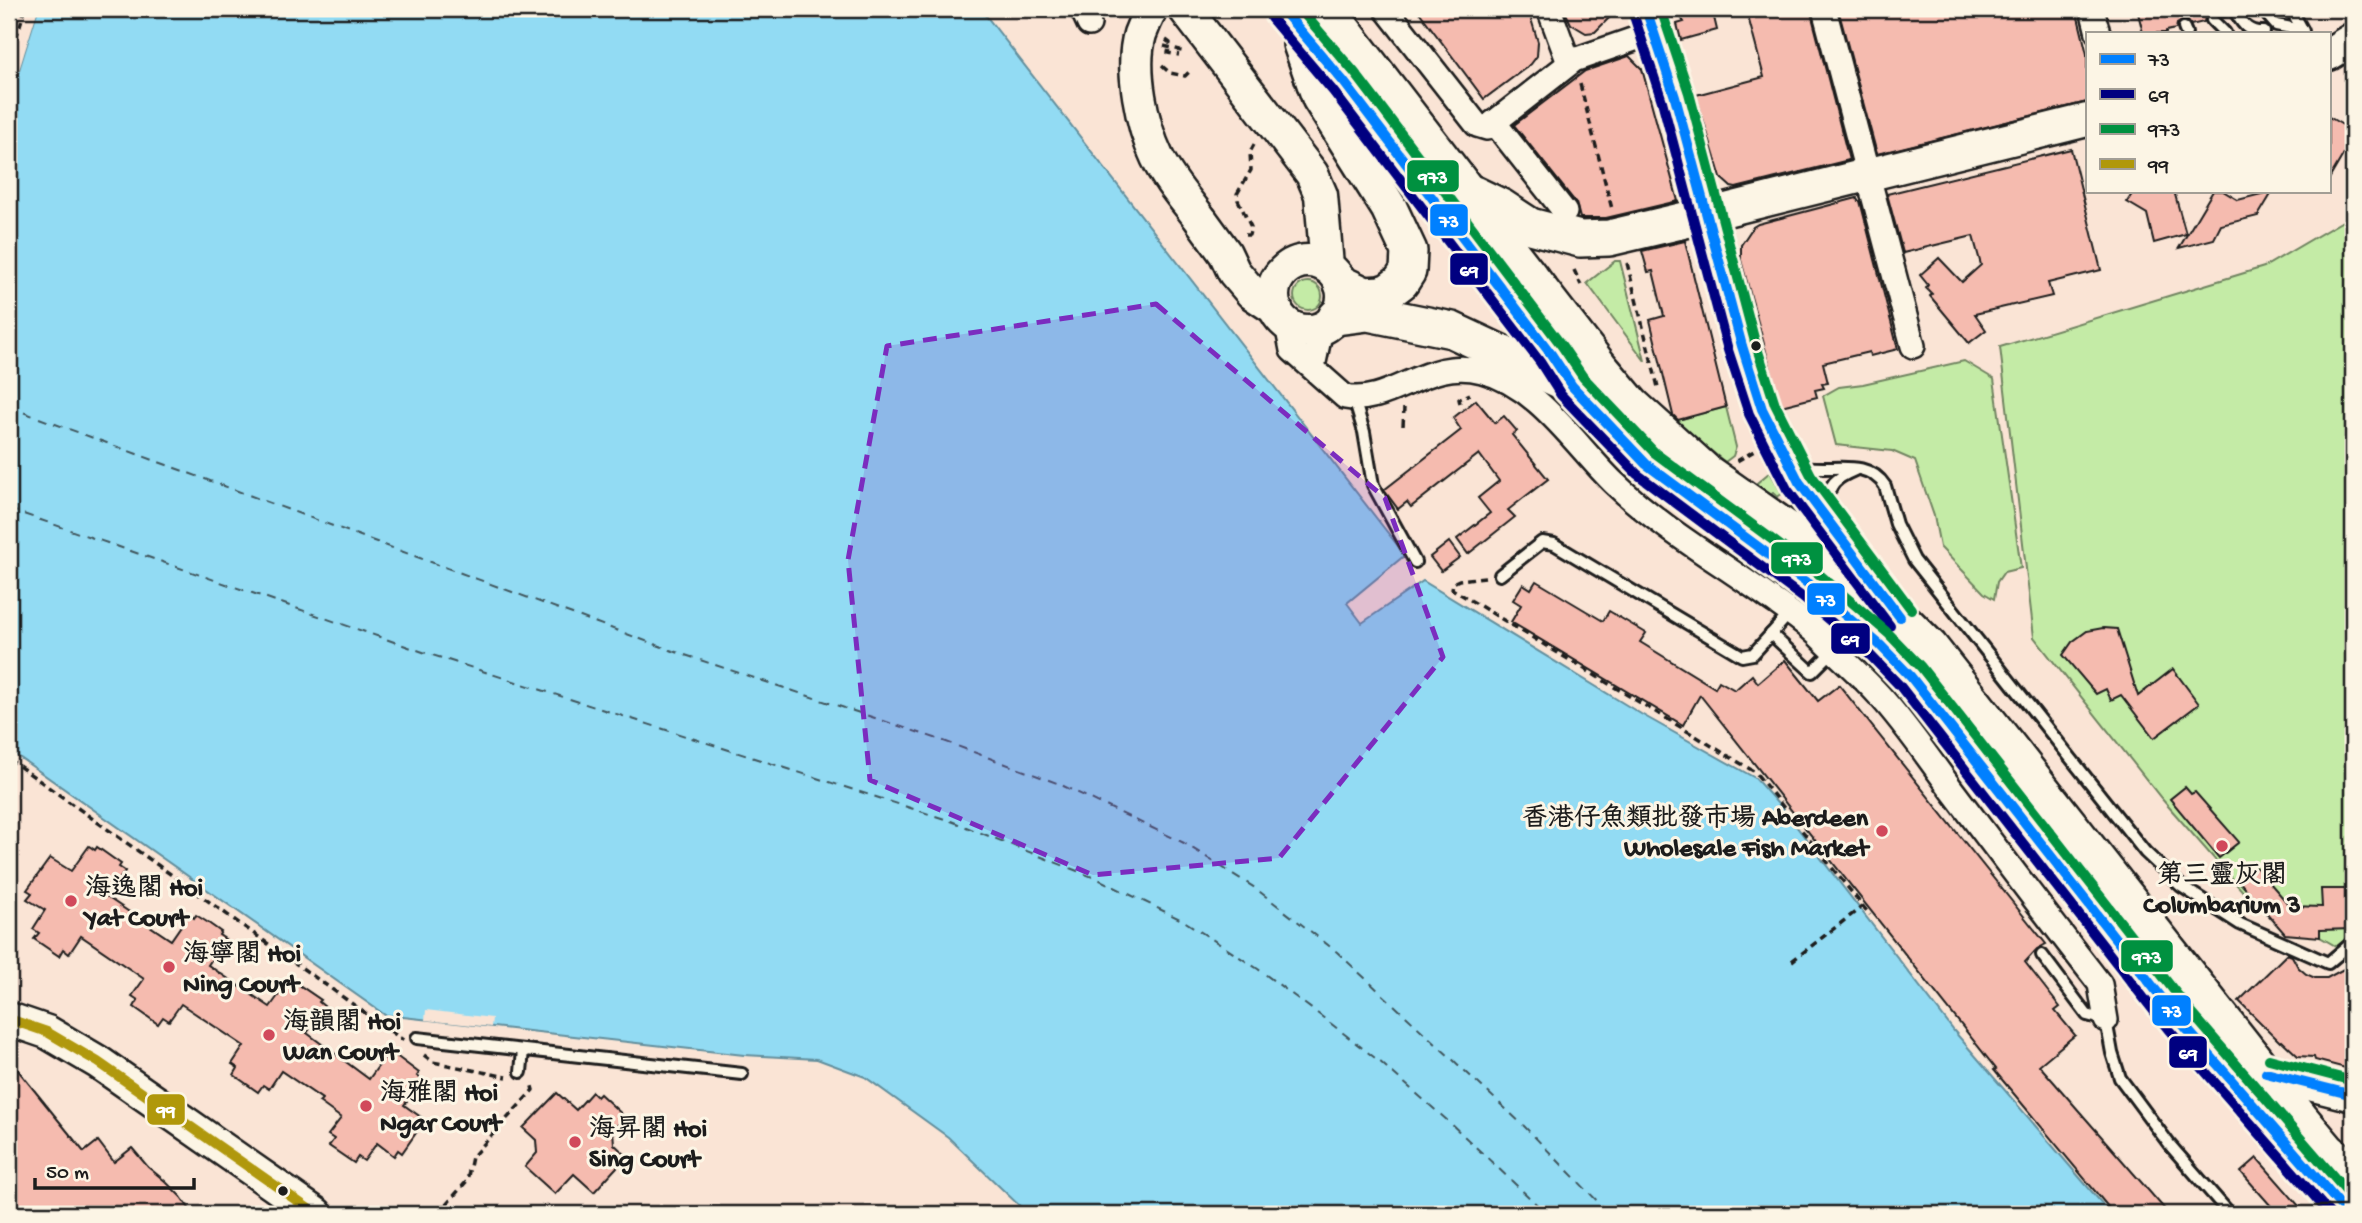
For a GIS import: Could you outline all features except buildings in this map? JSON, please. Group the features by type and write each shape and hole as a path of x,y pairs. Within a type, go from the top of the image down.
{"main road":[{"path":"1185,9 1312,174 1321,195 1323,228 1317,243 1320,287 1298,330 1252,293 1234,272 1233,244"},
{"path":"1327,9 1467,191 1491,227 1632,405 1706,471 1811,545 1897,614 1930,647 2328,1151 2353,1172"},
{"path":"1281,317 1273,299 1273,288 1280,274 1320,287 1365,295 1380,294 1390,291 1401,282 1408,271 1409,251 1389,208 1320,98 1288,17"},
{"path":"1288,17 1344,82 1551,354 1572,386 1646,464 1811,586 1855,622 1895,661 2179,1020 2348,1214"},
{"path":"1651,21 1675,97 1754,386 1767,422 1772,454 1799,482 1897,614"},
{"path":"1156,23 1140,36 1137,62 1145,122 1158,159 1201,220 1233,244 1250,264 1320,287 1368,313 1452,330 1572,386"},
{"path":"1467,191 1501,207 1530,226 1580,239 1609,237 2086,120"},
{"path":"9,1019 47,1032 98,1062 316,1214"},
{"path":"2266,1073 2353,1095"}],"street":[{"path":"1386,9 1477,125 1486,128 1574,72 1595,51 1651,21"},
{"path":"1549,9 1574,72"},
{"path":"1824,9 1913,346"},
{"path":"2092,9 2098,32"},
{"path":"1493,122 1564,212"},
{"path":"1313,367 1320,287"},
{"path":"1281,317 1293,350 1345,397 1354,399 1382,394 1411,380 1447,369 1484,371 1514,385 1550,414 1614,483 1667,529 1790,613 1879,695 2100,984 2106,1020"}],"lane":[{"path":"2262,9 2276,25 2304,32"},
{"path":"2291,9 2304,32"},
{"path":"2236,13 2252,32"},
{"path":"2212,20 2224,32"},
{"path":"2266,32 2285,27"},
{"path":"1354,399 1364,432 1373,485 1415,562"},
{"path":"1772,454 1798,466 1865,469 1881,479 1896,524 1914,560 2154,860 2181,886 2240,924 2328,963 2353,942"},
{"path":"1825,516 1829,492 1837,478 1865,469"},
{"path":"1500,575 1542,542 1554,544 1742,656 1753,654 1790,613"},
{"path":"1771,634 1812,672 1833,651"},
{"path":"2042,955 2087,1015 2106,1020 2120,1078 2169,1144 2230,1214"},
{"path":"2063,983 2086,966"},
{"path":"415,1042 523,1049 741,1074"},
{"path":"519,1077 523,1049"}],"path":[{"path":"9,61 25,9"},
{"path":"1156,23 1170,43 1168,52 1179,55"},
{"path":"1164,68 1170,73 1185,76 1192,69"},
{"path":"1574,72 1613,214"},
{"path":"1233,244 1249,235 1251,227 1237,194 1251,170 1251,147 1262,134"},
{"path":"1624,251 1659,391"},
{"path":"1574,270 1581,285"},
{"path":"1460,401 1470,394"},
{"path":"1403,426 1404,406"},
{"path":"1728,466 1772,454"},
{"path":"1500,575 1459,580 1453,583 1452,589 1755,772 1870,915"},
{"path":"9,759 415,1042"},
{"path":"1792,961 1863,906"},
{"path":"423,1054 433,1062 519,1077 531,1083 533,1090 472,1157 467,1181 438,1214"}],"highlighted area":[{"path":"1156,304 1385,498 1443,657 1279,858 1093,875 870,780 848,560 887,346"}],"green space":[{"path":"2353,215 2353,956 2245,894 2161,798 2034,637 2000,347 2264,267"},
{"path":"1615,261 1620,261 1645,361 1587,283"},
{"path":"1308,282 1318,286 1322,296 1318,306 1308,310 1298,306 1294,296 1298,286"},
{"path":"1964,361 1994,379 2021,568 2004,572 1997,582 1994,599 1984,593 1940,547 1934,516 1915,461 1892,451 1836,445 1823,396 1839,387"},
{"path":"1726,407 1736,447 1733,456 1725,462 1674,421"},
{"path":"1770,472 1782,494 1777,497 1773,493 1771,495 1774,500 1759,494 1757,483"}],"water":[{"path":"38,9 976,9 987,17 1405,555 1347,603 1362,623 1423,581 1641,714 1755,778 1786,813 1954,1031 2111,1214 1028,1214 948,1137 865,1077 817,1059 744,1055 385,1015 9,750 9,102"}],"pier":[{"path":"35,9 38,9 9,102 9,91"},
{"path":"426,1010 492,1018 491,1027 425,1020"}],"ferry route":[{"path":"9,407 673,651 941,740 1057,783 1184,843 1255,888 1337,952 1523,1125 1610,1214"},
{"path":"9,509 426,653 951,821 1100,880 1184,921 1258,969 1325,1019 1379,1061 1448,1121 1547,1214"}],"transit line":[{"name":"73","path":"1282,9 1344,82 1551,354 1572,386 1646,464 1811,586 1880,645 1911,677 2179,1020 2348,1214"},
{"name":"973","path":"1300,9 1355,73 1583,377 1655,453 1820,575 1889,634 1921,667 2190,1011 2353,1199"},
{"name":"73","path":"1646,9 1675,97 1742,346 1762,409 1799,482 1900,617"},
{"name":"973","path":"1661,9 1689,93 1755,342 1775,404 1811,475 1911,609"},
{"name":"69","path":"1633,13 1662,101 1728,350 1749,414 1787,489 1890,626"},
{"name":"69","path":"1271,18 1333,91 1540,362 1561,395 1637,474 1802,597 1870,655 1900,686 2168,1029 2330,1214"},
{"name":"99","path":"9,1019 47,1032 98,1062 316,1214"},
{"name":"973","path":"2269,1059 2353,1081"},
{"name":"73","path":"2266,1073 2353,1095"}],"place":[{"name":"香港仔魚類批發市場 Aberdeen Wholesale Fish Market","path":"1882,831"},
{"name":"第三靈灰閣 Columbarium 3","path":"2222,846"},
{"name":"海逸閣 Hoi Yat Court","path":"71,901"},
{"name":"海寧閣 Hoi Ning Court","path":"169,967"},
{"name":"海韻閣 Hoi Wan Court","path":"269,1035"},
{"name":"海雅閣 Hoi Ngar Court","path":"366,1106"},
{"name":"海昇閣 Hoi Sing Court","path":"575,1142"}]}
